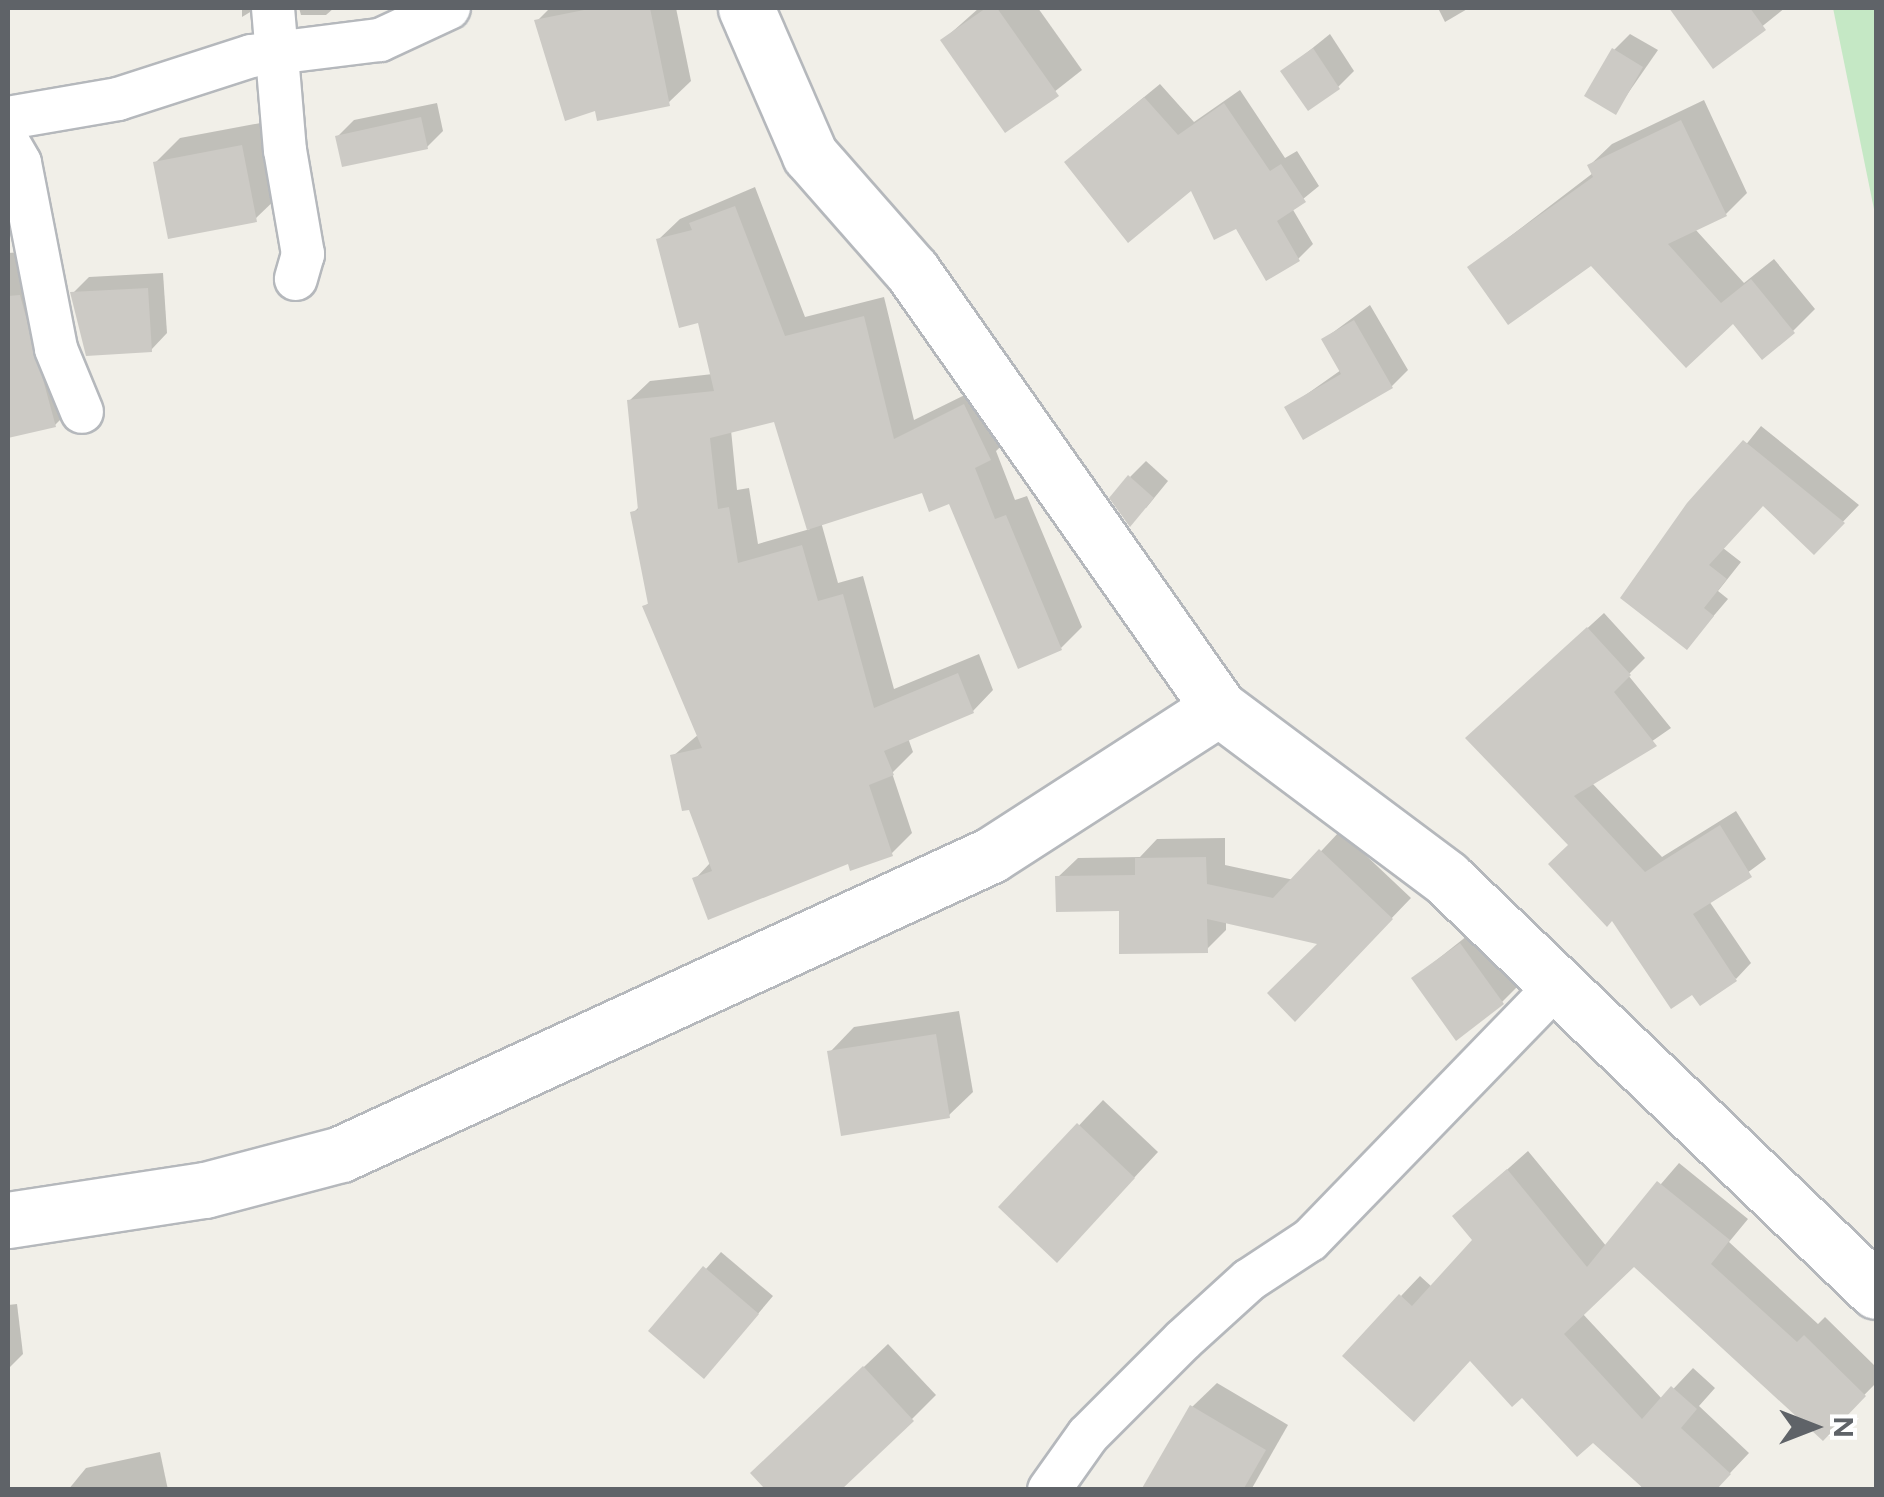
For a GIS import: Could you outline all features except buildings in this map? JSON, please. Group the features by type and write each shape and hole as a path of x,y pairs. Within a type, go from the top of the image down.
{"street":[{"path":"273,8 281,53 279,96 304,254 296,279"},
{"path":"8,118 118,99 251,56 380,40 449,8"},
{"path":"746,8 810,155 912,271 1219,708 1446,878 1876,1291"},
{"path":"8,142 20,163 56,350 82,412"},
{"path":"8,1220 204,1190 342,1154 992,855 1219,708"},
{"path":"1049,1490 1088,1435 1183,1340 1249,1280 1310,1240 1558,984"}],"green space":[{"path":"1833,8 1876,8 1876,219"}]}
